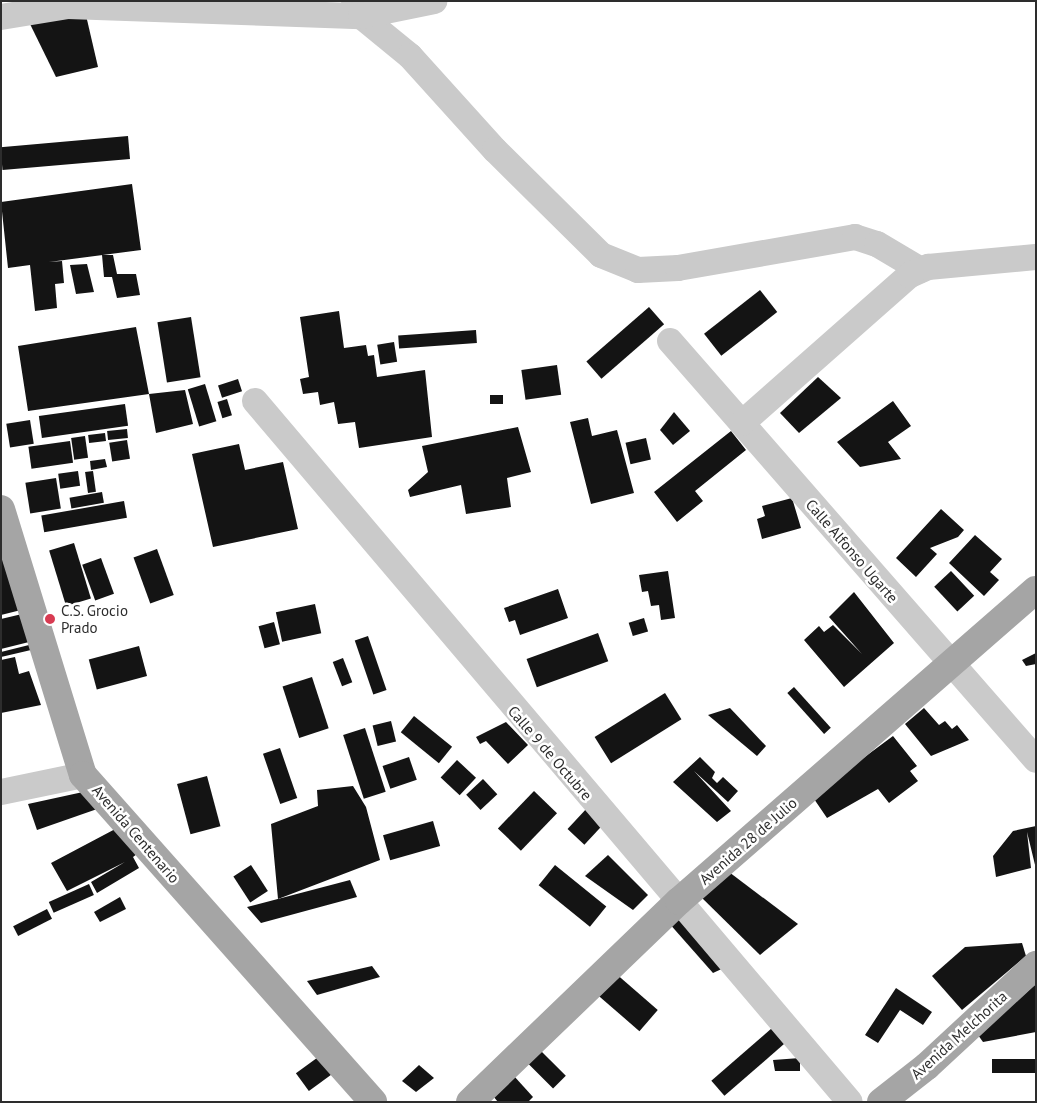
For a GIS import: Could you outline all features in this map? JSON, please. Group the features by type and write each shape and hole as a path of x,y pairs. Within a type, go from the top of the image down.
{"main road":[{"name":"Avenida Centenario","path":"1,509 84,775 373,1102"},
{"name":"Avenida 28 de Julio","path":"470,1102 679,901 1036,590"},
{"name":"Avenida Melchorita","path":"881,1102 927,1066 1036,965"}],"street":[{"path":"1,17 68,6 358,8 434,1"},
{"path":"358,8 410,56 494,150 601,255 638,270 678,268 855,237 886,248 921,270"},
{"path":"742,423 910,275 921,270 1036,257"},
{"name":"Calle Alfonso Ugarte","path":"670,341 1036,760"},
{"name":"Calle 9 de Octubre","path":"255,402 850,1102"},
{"path":"1,792 84,775"}],"building":[{"path":"85,11 98,67 56,77 30,24"},
{"path":"128,136 130,159 2,170 1,147"},
{"path":"132,184 141,250 49,262 62,261 64,283 55,284 57,308 35,311 30,265 8,268 1,202"},
{"path":"102,255 113,255 117,274 136,274 140,295 117,298 112,277 104,277"},
{"path":"87,264 94,292 76,294 70,265"},
{"path":"760,290 777,312 721,356 704,334"},
{"path":"649,307 664,324 601,379 586,361"},
{"path":"339,311 344,348 366,345 368,356 374,355 377,377 425,370 432,437 359,448 355,422 338,424 334,402 320,405 318,392 303,394 300,379 309,377 300,317"},
{"path":"191,317 201,377 167,383 157,322"},
{"path":"136,327 149,394 28,411 18,346"},
{"path":"476,330 477,343 399,348 398,335"},
{"path":"394,342 397,362 380,364 377,345"},
{"path":"557,365 561,395 526,400 521,370"},
{"path":"818,377 841,398 799,433 780,413"},
{"path":"238,379 242,391 222,398 218,385"},
{"path":"205,384 216,421 199,427 188,389"},
{"path":"185,390 193,424 156,433 149,394"},
{"path":"490,395 503,395 503,404 490,404"},
{"path":"227,399 232,415 222,418 217,402"},
{"path":"893,401 911,426 888,442 901,459 860,467 837,442"},
{"path":"125,404 128,426 42,438 39,416"},
{"path":"674,412 690,431 673,445 660,430"},
{"path":"588,418 592,436 617,430 634,493 591,504 570,422"},
{"path":"30,420 34,444 10,447 6,424"},
{"path":"518,427 531,472 507,478 511,507 466,514 461,485 410,497 408,490 428,472 422,446"},
{"path":"127,429 128,438 108,440 107,431"},
{"path":"731,431 746,450 695,491 703,501 677,522 654,492"},
{"path":"105,433 106,441 89,443 88,435"},
{"path":"85,436 88,458 74,460 71,438"},
{"path":"646,438 651,459 630,464 626,443"},
{"path":"127,440 130,459 112,462 109,443"},
{"path":"70,441 73,463 31,469 28,447"},
{"path":"239,444 245,470 283,462 298,529 213,547 192,454"},
{"path":"105,459 107,467 91,470 90,461"},
{"path":"78,471 80,486 60,489 58,474"},
{"path":"93,471 96,492 88,493 85,472"},
{"path":"56,478 61,509 30,513 25,483"},
{"path":"102,492 104,503 71,509 70,498"},
{"path":"792,498 801,528 762,539 757,519 765,516 762,506"},
{"path":"124,501 127,518 44,532 41,516"},
{"path":"941,509 964,530 958,537 930,548 937,554 916,577 896,558"},
{"path":"975,535 1002,559 990,572 999,580 984,596 949,563"},
{"path":"74,543 91,598 66,606 49,551"},
{"path":"157,549 174,595 150,604 134,558"},
{"path":"1,553 25,609 1,615"},
{"path":"101,558 114,594 95,601 82,565"},
{"path":"668,571 675,618 661,620 659,605 651,606 648,591 642,592 639,575"},
{"path":"951,571 974,596 957,612 934,587"},
{"path":"558,589 568,618 520,635 515,620 509,622 504,608"},
{"path":"854,592 894,643 844,687 804,640 819,626 824,632 833,625 862,654 829,617"},
{"path":"315,604 321,633 282,642 276,612"},
{"path":"22,614 29,642 1,649 1,619"},
{"path":"644,618 648,631 633,636 629,623"},
{"path":"274,622 280,644 264,648 259,626"},
{"path":"598,633 608,661 537,687 527,659"},
{"path":"368,636 387,690 373,694 355,641"},
{"path":"29,645 31,650 1,657 1,652"},
{"path":"139,646 147,676 97,689 89,659"},
{"path":"1036,653 1036,664 1026,666 1022,660"},
{"path":"15,657 19,674 29,671 41,705 1,713 1,660"},
{"path":"343,658 352,682 342,686 333,662"},
{"path":"312,677 329,728 299,738 283,687"},
{"path":"794,687 831,728 824,734 787,693"},
{"path":"665,693 681,719 611,763 595,737"},
{"path":"730,708 766,746 757,756 708,715"},
{"path":"924,708 939,725 945,721 952,729 957,725 969,740 931,756 905,724"},
{"path":"414,716 452,747 439,763 401,732"},
{"path":"391,721 396,741 378,746 373,726"},
{"path":"506,722 528,745 508,764 486,741 480,744 476,737"},
{"path":"365,728 386,792 364,799 343,735"},
{"path":"893,736 917,766 910,771 918,781 889,803 878,789 827,818 812,796"},
{"path":"280,748 297,798 280,804 263,754"},
{"path":"409,757 417,780 390,789 383,766"},
{"path":"700,757 715,772 712,778 717,783 723,777 738,791 728,802 694,771 731,811 717,822 673,782"},
{"path":"457,760 476,778 460,795 441,778"},
{"path":"207,776 220,826 191,834 177,784"},
{"path":"483,779 497,794 481,810 466,795"},
{"path":"353,786 366,807 380,860 278,899 271,824 318,806 317,790"},
{"path":"534,791 557,813 521,851 498,828"},
{"path":"83,792 100,808 37,830 28,804"},
{"path":"588,807 605,823 584,845 568,829"},
{"path":"433,821 440,846 390,860 383,835"},
{"path":"1036,826 1036,869 1027,832 1031,868 996,877 993,856 1013,831"},
{"path":"119,827 141,851 133,857 139,868 97,893 91,882 125,862 67,891 51,863"},
{"path":"608,855 648,895 633,910 585,876"},
{"path":"251,865 268,891 250,902 233,876"},
{"path":"555,865 606,907 590,927 539,885"},
{"path":"729,872 798,924 760,955 699,895"},
{"path":"350,880 357,897 261,923 247,907"},
{"path":"89,884 94,895 54,913 49,902"},
{"path":"120,897 126,909 100,922 94,912"},
{"path":"47,909 52,919 18,936 13,926"},
{"path":"676,915 728,966 713,973 668,922"},
{"path":"1022,943 1026,956 962,1010 932,976 965,947"},
{"path":"372,966 380,977 317,995 307,981"},
{"path":"614,972 658,1010 639,1031 596,993"},
{"path":"1036,984 1036,1032 983,1042 978,1035"},
{"path":"896,988 932,1012 923,1025 900,1010 878,1043 865,1035"},
{"path":"780,1021 793,1036 724,1096 711,1081"},
{"path":"534,1044 566,1076 553,1089 521,1057"},
{"path":"321,1055 334,1073 309,1091 296,1073"},
{"path":"800,1058 800,1071 775,1071 773,1060"},
{"path":"992,1059 1036,1059 1036,1073 992,1073"},
{"path":"419,1065 434,1078 416,1092 402,1081"},
{"path":"514,1076 533,1097 528,1102 498,1102 493,1096"}],"place":[{"name":"C.S. Grocio Prado","path":"50,619"}]}
